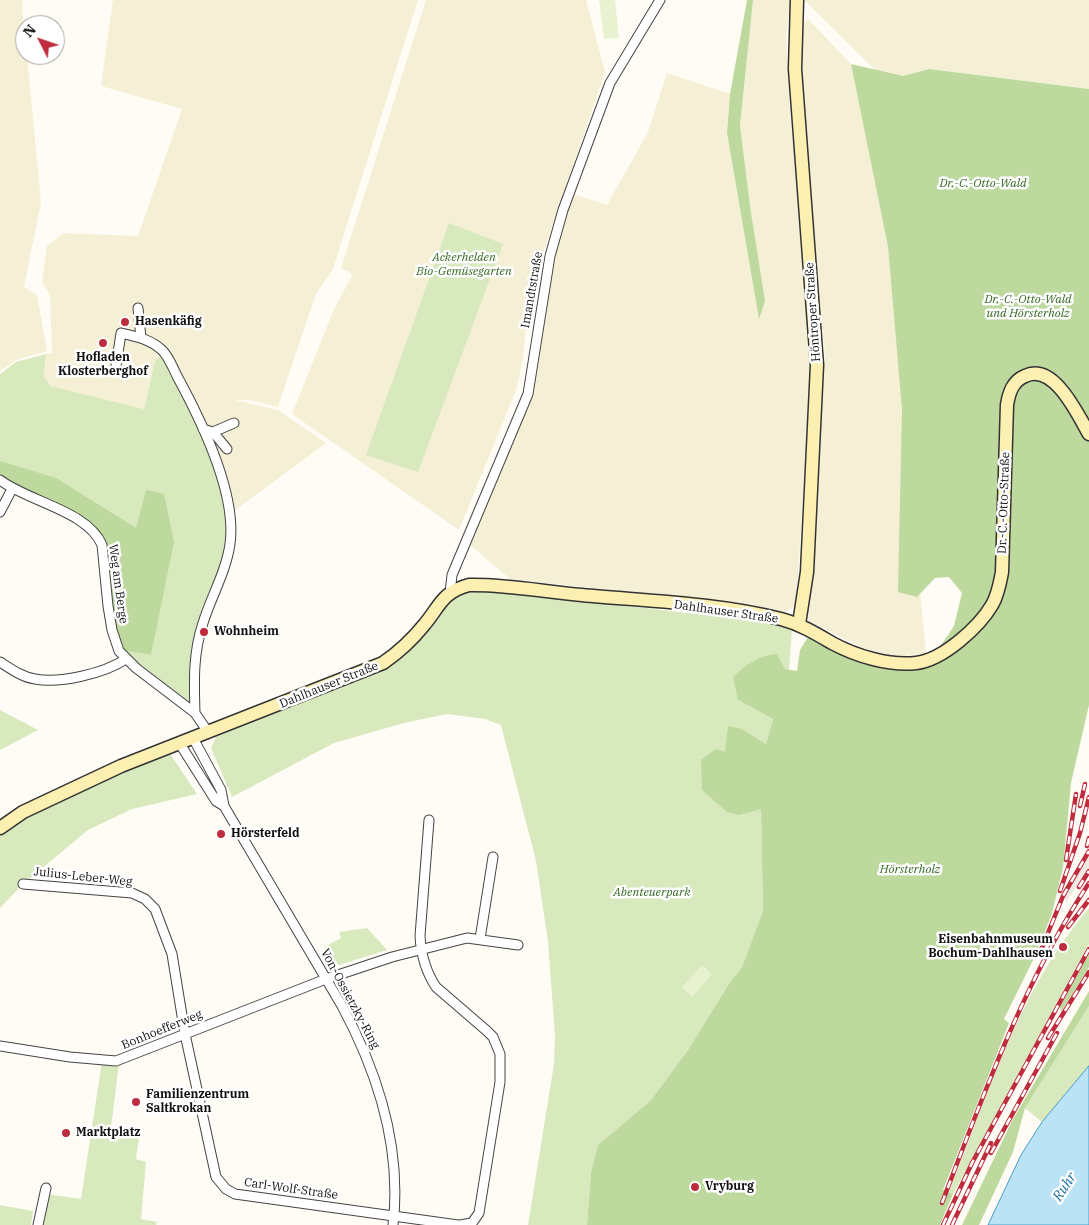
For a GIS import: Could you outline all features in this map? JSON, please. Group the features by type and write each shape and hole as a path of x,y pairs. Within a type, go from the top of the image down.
{"street":[{"name":"Imandtstraße","path":"450,593 452,575 528,394 550,256 563,210 610,83 621,61 660,0"},
{"name":"Höntroper Straße","path":"797,0 794,69 817,365 807,572 799,624"},
{"path":"138,308 137,318 141,338"},
{"path":"116,366 121,333 150,341 164,352 191,401 215,459 227,513 230,543 226,564 203,622 194,660 195,713"},
{"name":"Dr.-C.-Otto-Straße","path":"799,624 846,649 890,662 918,663 939,655 978,623 993,603 1002,572 1007,405 1010,391 1017,380 1034,374 1052,381 1071,403 1089,434"},
{"path":"214,432 234,423"},
{"path":"203,429 214,432 227,449"},
{"name":"Weg am Berge","path":"0,480 12,489 83,522 98,536 102,545 112,630 119,650 126,659 195,713 208,732"},
{"path":"0,512 12,489"},
{"name":"Dahlhauser Straße","path":"0,828 23,812 63,792 383,663 410,640 442,600 450,593 469,585 734,611 799,624"},
{"path":"0,662 16,672 35,679 56,681 95,672 126,659"},
{"name":"Von-Ossietzky-Ring","path":"193,738 221,790 224,806 354,1028 369,1061 390,1130 394,1169 394,1220"},
{"name":"Von-Ossietzky-Ring","path":"180,744 216,801 224,806"},
{"path":"429,820 420,926 421,949 430,979 436,987 487,1031 496,1044 501,1060 500,1082 479,1213 472,1223 459,1225"},
{"path":"480,939 492,856"},
{"name":"Julius-Leber-Weg","path":"23,884 132,893 145,899 155,909 172,954 185,1034"},
{"name":"Bonhoefferweg","path":"0,1046 70,1057 116,1061 326,979 421,949 467,938 518,945"},
{"name":"Carl-Wolf-Straße","path":"185,1034 216,1176 226,1189 234,1194 394,1220 459,1225"},
{"path":"38,1225 46,1188"}],"green space":[{"path":"0,0 22,0 23,15 15,15 15,65 28,65 41,203 24,287 37,295 47,351 16,360 0,371"},
{"path":"113,0 418,0 333,269 316,294 278,407 250,400 235,400 278,410 326,443 230,514 155,361 144,409 55,388 49,386 44,376 46,354 52,353 50,295 42,283 47,246 63,233 138,236 182,109 101,86"},
{"path":"426,0 586,0 605,72 530,292 523,357 517,388 459,530 292,414 334,309 353,274 341,268"},
{"path":"599,0 615,0 619,38 604,39"},
{"path":"747,0 753,0 740,126 765,301 759,319 727,133 730,94"},
{"path":"753,0 791,0 786,34 790,114 806,272 812,358 796,606 784,612 737,604 510,579 469,544 528,399 556,248 573,194 607,205 648,132 667,73 730,94 727,133 759,318 751,213 740,126"},
{"path":"804,0 1089,0 1089,89 929,69 903,76 881,72 875,70"},
{"path":"808,19 851,64 888,247 926,654 889,657 861,647 808,621 825,355 805,169 800,75 802,24"},
{"path":"851,64 903,76 929,69 1089,89 1089,705 1071,783 1063,868 1052,913 1038,950 1004,1019 1009,1023 943,1190 953,1194 940,1225 587,1225 591,1172 598,1145 651,1100 688,1050 730,982 742,967 763,911 761,809 739,815 727,812 702,790 701,760 716,749 725,752 728,726 742,729 766,744 773,719 738,700 733,677 753,661 764,656 777,654 785,669 797,671 800,650 808,637 861,663 889,667 926,668 954,626 962,593 949,577 935,578 917,597 898,592 902,409 888,247"},
{"name":"Ackerhelden Bio-Gemüsegarten","path":"449,223 503,244 418,472 366,455"},
{"path":"46,354 44,376 50,386 144,409 155,361 163,354 214,459 226,502 229,543 202,621 194,711 121,650 151,655 156,628 146,491 137,529 0,461 0,374 16,362"},
{"path":"0,461 56,478 136,528 146,490 164,494 174,542 151,655 121,650 113,630 99,535 0,478"},
{"name":"Abenteuerpark","path":"478,589 775,623 792,629 789,670 785,669 777,654 738,700 773,719 766,744 742,729 702,790 723,808 733,813 749,812 761,808 763,911 742,967 730,982 688,1050 651,1100 598,1145 591,1172 587,1225 528,1225 554,1064 555,1036 548,942 536,861 501,725 485,719 447,714 404,723 334,743 232,797 211,748 216,737 389,666 420,640 455,596"},
{"path":"0,710 38,730 0,750"},
{"path":"169,752 197,794 132,809 88,830 23,884 0,908 0,834 60,798"},
{"path":"1089,908 1089,944 953,1194 949,1192 1007,1044 1024,1008 1064,939"},
{"path":"367,928 387,950 339,965 333,962 324,947 341,938 339,932"},
{"path":"1089,954 1089,967 1061,1012 1060,1007"},
{"path":"702,965 712,974 692,997 682,987"},
{"path":"1089,991 1089,1006 1025,1108 1013,1152 979,1225 962,1225 1013,1119"},
{"path":"1089,1006 1089,1066 1042,1122 1025,1108"},
{"path":"102,1061 119,1064 111,1127 140,1131 136,1159 146,1162 141,1219 157,1222 156,1225 41,1225 46,1194 81,1199"},
{"path":"0,1205 33,1211 31,1225 0,1225"}],"shaded area":[{"path":"1089,855 1089,868 1067,901 1064,899"}],"water":[{"name":"Ruhr","path":"1089,1066 1089,1225 988,1225 1021,1155 1042,1122"}],"railway":[{"path":"1080,806 1085,784"},
{"path":"1066,860 1076,794"},
{"path":"1060,891 1080,833 1089,797"},
{"path":"1087,846 1089,838"},
{"path":"1039,955 1063,896 1089,851"},
{"path":"1079,887 1089,871"},
{"path":"942,1203 990,1080 1025,999 1045,959 1089,883"},
{"path":"1068,927 1089,900"},
{"path":"943,1225 972,1163 1089,949"},
{"path":"1048,1038 1089,972"},
{"path":"991,1153 1057,1033"},
{"path":"952,1225 991,1143"}],"place":[{"name":"Hasenkäfig","path":"125,322"},
{"name":"Hofladen Klosterberghof","path":"103,343"},
{"name":"Wohnheim","path":"204,632"},
{"name":"Hörsterfeld","path":"221,834"},
{"name":"Eisenbahnmuseum Bochum-Dahlhausen","path":"1063,947"},
{"name":"Familienzentrum Saltkrokan","path":"136,1102"},
{"name":"Marktplatz","path":"66,1133"},
{"name":"Vryburg","path":"695,1187"}],"park label":[{"name":"Dr.-C.-Otto-Wald","path":"983,184"},
{"name":"Dr.-C.-Otto-Wald und Hörsterholz","path":"1028,307"},
{"name":"Hörsterholz","path":"910,870"}]}
